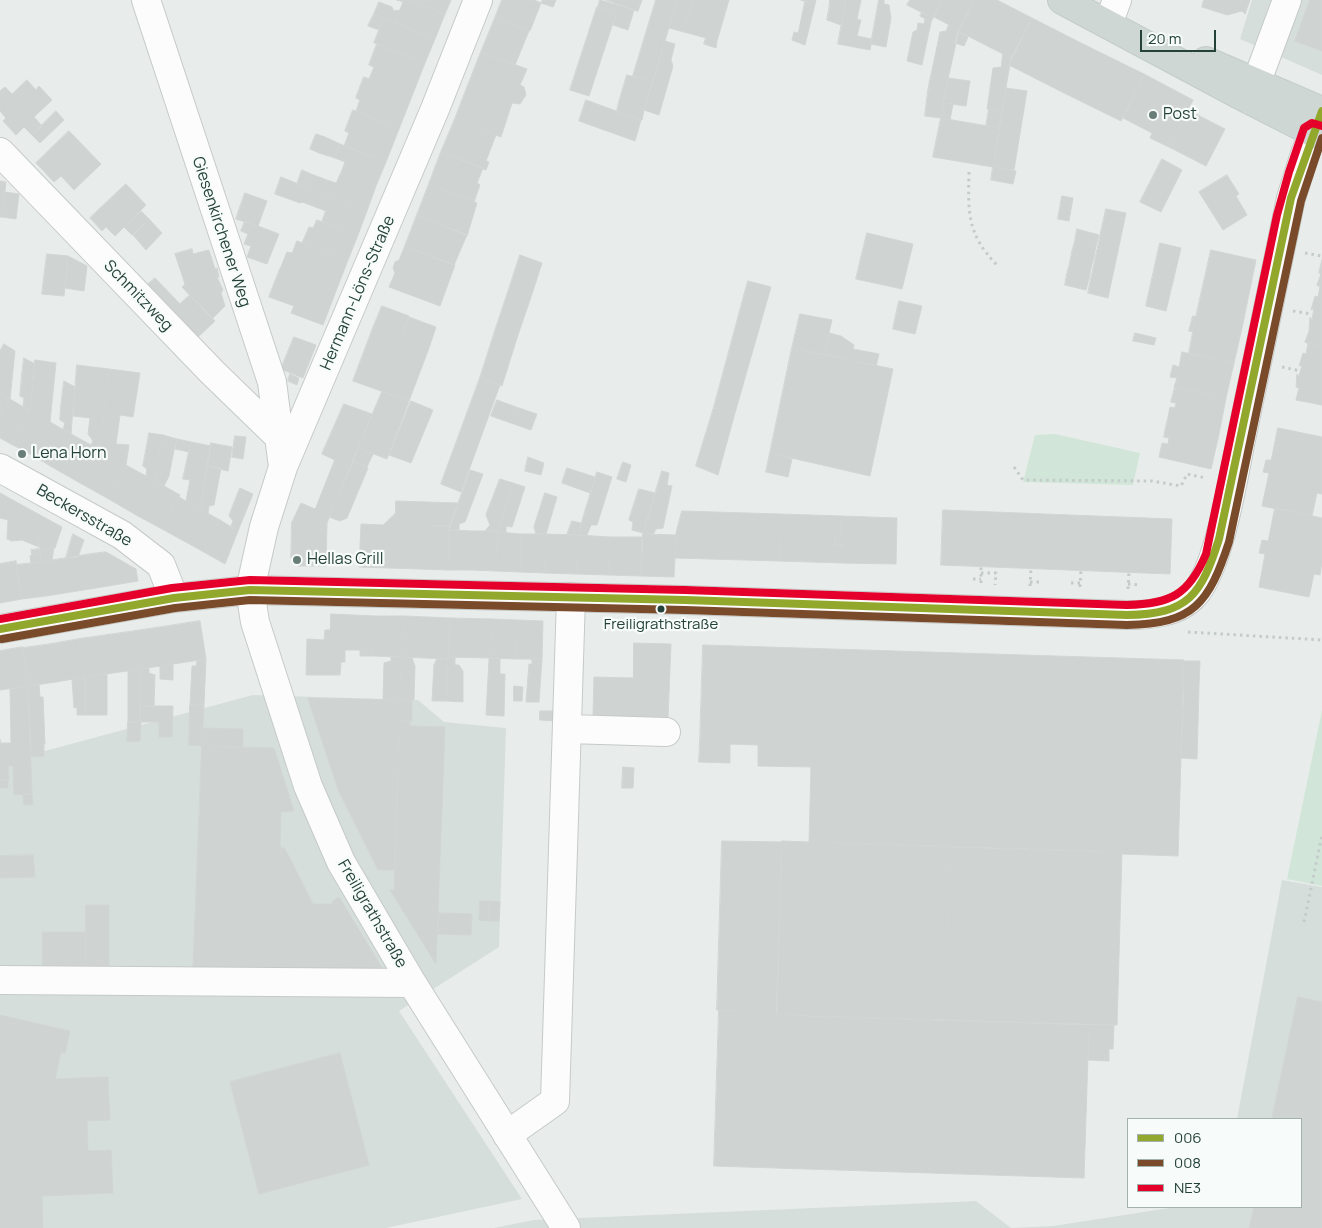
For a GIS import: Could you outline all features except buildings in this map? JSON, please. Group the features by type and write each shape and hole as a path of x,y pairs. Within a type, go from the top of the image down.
{"main road":[{"path":"1062,0 1113,12 1253,91 1320,123"}],"street":[{"name":"Giesenkirchener Weg","path":"146,0 272,382 283,467"},
{"name":"Hermann-Löns-Straße","path":"250,590 264,527 283,467 436,109 478,0"},
{"path":"1253,91 1287,0"},
{"path":"0,629 174,598 250,590 571,597 1127,615 1158,613 1178,607 1193,596 1209,572 1232,482 1291,198 1320,123"},
{"name":"Schmitzweg","path":"0,152 212,372 279,438"},
{"name":"Beckersstraße","path":"0,468 122,535 161,565 174,598"},
{"name":"Freiligrathstraße","path":"250,590 255,622 308,786 341,862 412,983 560,1219"},
{"path":"507,1134 555,1102 571,597"},
{"path":"568,729 666,732"},
{"path":"0,980 412,983"}],"path":[{"path":"969,172 968,217 983,251 998,266"},
{"path":"1014,467 1023,480 1152,481 1181,486 1187,474 1232,482"},
{"path":"981,566 981,572"},
{"path":"973,579 981,579"},
{"path":"1030,582 1039,582"},
{"path":"1071,583 1080,583"},
{"path":"1128,584 1139,584"},
{"path":"1178,607 1189,632 1322,640"},
{"path":"1304,922 1322,835"}],"shaded area":[{"path":"1252,0 1322,0 1322,75 1240,39"},
{"path":"253,695 418,700 444,722 506,728 499,947 399,1011 522,1199 386,1228 0,1228 0,763"},
{"path":"1282,880 1322,887 1322,1228 1011,1228 1053,1226 1170,1208 1302,1208 1302,1118 1237,1118"},
{"path":"976,1201 1011,1228 494,1228 534,1220"}],"green space":[{"path":"1055,434 1140,453 1133,485 1023,482 1035,435"},
{"path":"1322,710 1322,886 1287,879"}],"transit line":[{"name":"006","path":"0,629 174,598 250,590 685,600 1127,615 1165,611 1190,598 1206,574 1219,539 1291,198 1322,111"},
{"name":"NE3","path":"0,619 172,588 250,580 685,590 1127,605 1166,599 1185,588 1193,579 1206,554 1277,215 1304,128 1312,123 1322,126"},
{"name":"008","path":"2,639 175,608 250,600 685,610 1127,625 1150,624 1168,620 1196,606 1206,595 1222,563 1229,542 1301,201 1322,138"}],"place":[{"name":"Post","path":"1153,115"},
{"name":"Lena Horn","path":"22,454"},
{"name":"Hellas Grill","path":"297,560"},
{"name":"Freiligrathstraße","path":"661,609"}]}
